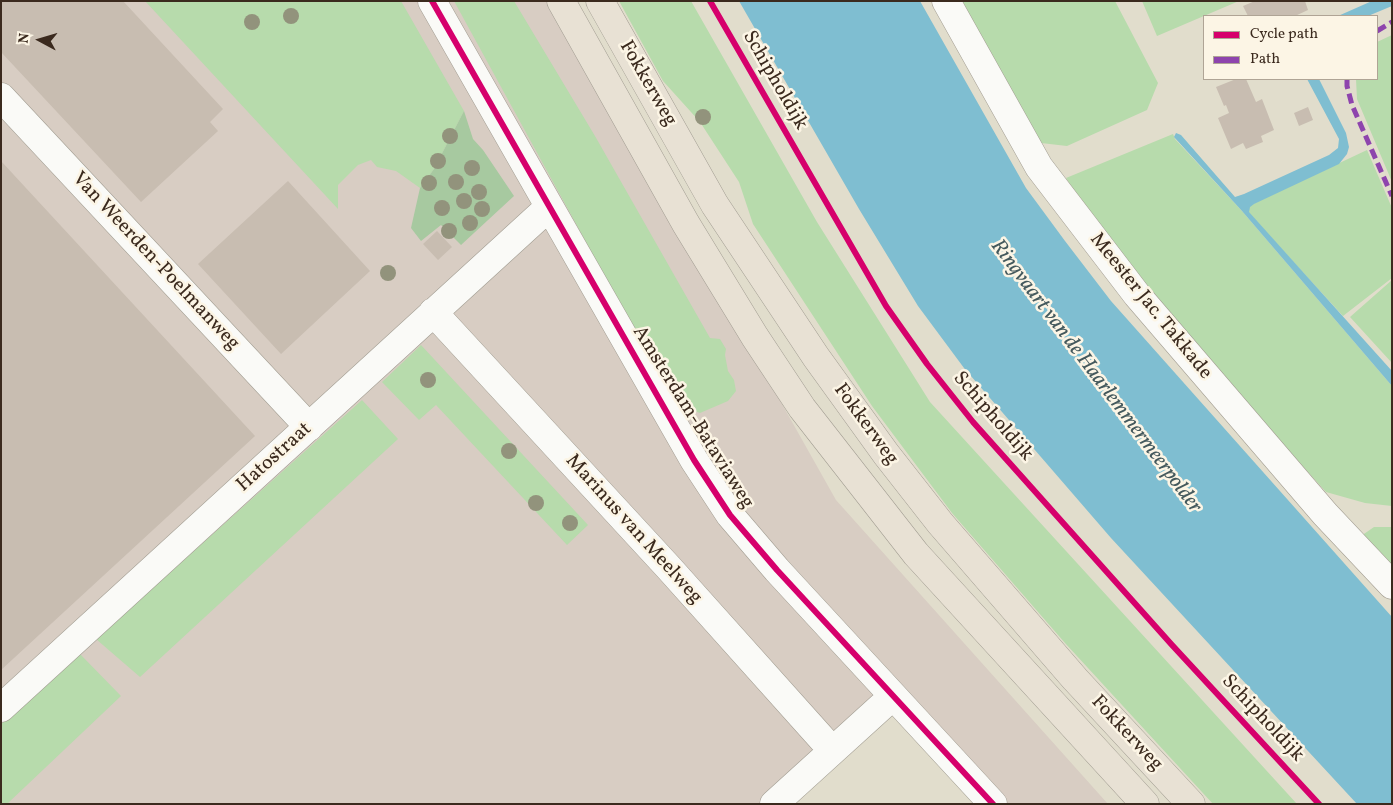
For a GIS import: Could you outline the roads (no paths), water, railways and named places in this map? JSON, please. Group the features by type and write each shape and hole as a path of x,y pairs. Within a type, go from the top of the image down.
{"main road":[{"name":"Fokkerweg","path":"561,1 686,224 755,337 802,408 916,554 1145,804"},
{"name":"Fokkerweg","path":"600,1 715,205 816,357 886,454 940,523 1062,664 1191,804"}],"street":[{"name":"Amsterdam-Bataviaweg","path":"432,1 548,208 694,460 730,514 777,570 993,804"},
{"name":"Meester Jac. Takkade","path":"946,1 1039,167 1138,295 1326,514 1392,585"},
{"name":"Van Weerden-Poelmanweg","path":"1,97 309,427"},
{"name":"Hatostraat","path":"1,708 548,208"},
{"name":"Marinus van Meelweg","path":"433,312 669,568 832,750"},
{"path":"774,804 893,696"}],"water":[{"name":"Ringvaart van de Haarlemmermeerpolder","path":"739,1 920,1 1026,188 1065,241 1111,301 1392,617 1392,804 1357,804 1111,538 964,368 918,306 859,209"},
{"path":"1372,1 1392,1 1392,6 1370,15 1340,15"},
{"path":"1308,80 1320,80 1346,133 1349,147 1347,154 1339,164 1254,204 1250,207 1249,212 1392,371 1392,386 1242,211 1174,137 1176,133 1181,135 1235,197 1329,155 1338,148 1339,139"}]}
